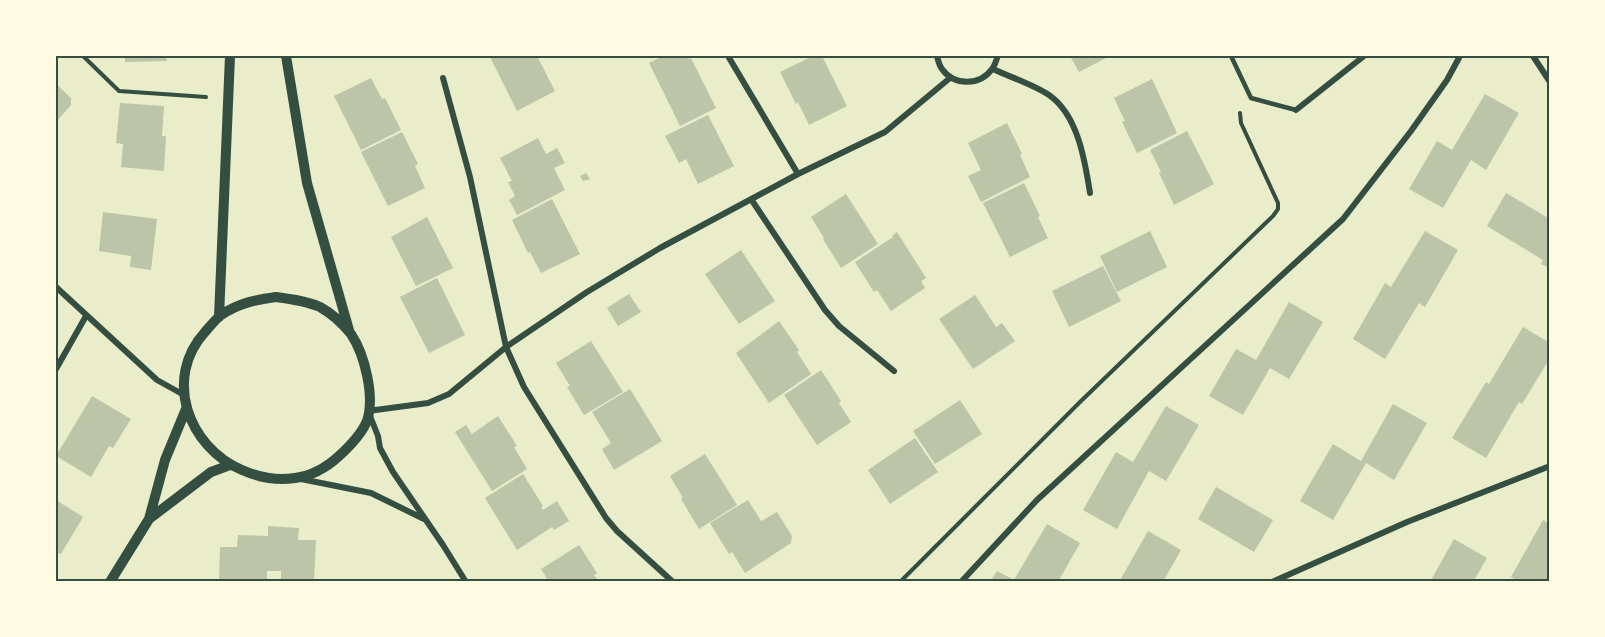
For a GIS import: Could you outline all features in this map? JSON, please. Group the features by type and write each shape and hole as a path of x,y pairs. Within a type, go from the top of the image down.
{"street":[{"path":"219,317 230,56"},
{"path":"286,56 307,183 350,333 366,370 369,390 368,419 347,449 332,462 315,472 296,478"},
{"path":"728,56 798,174"},
{"path":"937,56 940,68 950,78 965,83 981,80 993,69 998,56"},
{"path":"1296,110 1364,56"},
{"path":"961,582 1037,500 1343,219 1412,131 1447,80 1460,56"},
{"path":"1533,56 1550,82"},
{"path":"993,69 1050,96 1066,113 1076,131 1084,158 1090,193"},
{"path":"443,78 470,177 506,347 524,387 606,518 617,531 673,582"},
{"path":"368,411 428,403 449,394 506,347 587,292 660,248 798,174 885,132 950,78"},
{"path":"752,199 825,310 839,326 894,371"},
{"path":"56,287 157,380 184,395"},
{"path":"350,333 335,317 320,308 295,299 276,297 253,300 237,306 219,317 199,338 192,350 186,365 184,395 186,409 200,436 230,465 255,476 275,479 296,478 371,493 425,519"},
{"path":"56,369 87,316"},
{"path":"110,582 149,519 165,460 186,409"},
{"path":"368,411 380,448 393,472 466,582"},
{"path":"149,519 212,472 230,465"},
{"path":"1272,582 1407,522 1550,466"}],"lane":[{"path":"1231,56 1251,98 1296,110"}],"path":[{"path":"83,56 119,91 228,99"},
{"path":"900,582 1174,310 1273,216 1278,209 1278,202 1241,123 1240,105 1251,98"}],"building":[{"path":"125,56 166,56 167,61 125,62"},
{"path":"537,56 555,91 517,111 490,57"},
{"path":"663,56 691,58 716,108 680,126 649,63"},
{"path":"813,56 822,56 847,106 809,125 780,72"},
{"path":"1070,56 1110,56 1079,72"},
{"path":"371,78 382,99 385,98 401,130 361,150 334,96"},
{"path":"1152,79 1177,133 1137,153 1122,122 1125,121 1114,98"},
{"path":"56,84 71,98 71,105 56,122"},
{"path":"1485,94 1519,113 1486,170 1471,160 1443,208 1409,189 1437,141 1452,150"},
{"path":"120,103 164,106 162,136 166,136 164,171 121,167 123,144 116,143"},
{"path":"708,115 734,166 698,184 686,159 679,163 665,136"},
{"path":"1007,123 1030,177 981,202 968,176 981,170 968,143"},
{"path":"1187,131 1214,184 1174,205 1150,150"},
{"path":"402,132 418,164 415,166 425,188 388,206 361,152"},
{"path":"538,138 546,154 557,148 565,163 554,168 565,190 517,215 509,200 515,196 508,182 512,181 500,158"},
{"path":"586,173 590,179 583,181 580,176"},
{"path":"1024,183 1048,238 1010,257 983,203"},
{"path":"1506,193 1550,219 1550,268 1541,264 1543,260 1487,226"},
{"path":"846,194 878,244 841,268 811,217"},
{"path":"552,199 580,254 541,273 530,252 528,253 512,220"},
{"path":"103,212 157,219 151,270 130,267 131,256 99,251"},
{"path":"427,217 453,268 416,286 391,237"},
{"path":"1150,231 1167,267 1117,292 1100,256"},
{"path":"1425,231 1458,250 1425,307 1419,303 1385,359 1353,339 1385,283 1391,287"},
{"path":"897,232 926,278 921,281 925,288 891,311 877,290 874,292 855,262"},
{"path":"741,250 775,301 739,324 705,274"},
{"path":"1103,266 1121,301 1069,327 1052,291"},
{"path":"437,278 465,335 429,353 400,297"},
{"path":"629,294 641,312 618,326 607,308"},
{"path":"975,295 996,327 1002,323 1015,341 973,369 939,319"},
{"path":"1289,302 1323,322 1289,379 1270,368 1243,415 1209,396 1236,349 1256,360"},
{"path":"779,321 799,350 797,352 811,374 769,403 736,353"},
{"path":"1523,327 1550,343 1550,358 1522,404 1519,402 1486,458 1452,438 1486,382 1489,384"},
{"path":"591,341 623,392 584,415 556,363"},
{"path":"821,370 841,401 839,403 851,422 817,445 784,395"},
{"path":"630,389 662,441 614,470 602,449 611,443 592,412"},
{"path":"92,396 131,419 113,448 109,446 91,477 56,456"},
{"path":"960,400 982,434 935,464 913,431"},
{"path":"1393,404 1427,423 1394,480 1366,463 1333,520 1300,501 1333,444 1361,461"},
{"path":"1166,406 1199,425 1166,481 1149,471 1117,529 1083,510 1116,452 1133,462"},
{"path":"498,416 517,446 514,447 527,469 492,491 455,432 466,425 472,434"},
{"path":"915,438 938,472 890,504 868,470"},
{"path":"705,454 737,505 699,529 670,476"},
{"path":"523,474 543,506 541,507 543,510 557,501 569,521 554,530 552,527 517,550 485,498"},
{"path":"1216,487 1273,520 1254,552 1198,519"},
{"path":"56,500 83,517 61,554 58,553 56,557"},
{"path":"748,500 761,521 777,512 792,536 791,543 745,573 732,552 729,554 710,523"},
{"path":"1543,520 1550,524 1550,582 1519,582 1511,577"},
{"path":"1047,524 1080,543 1058,582 990,582 997,571 1014,580"},
{"path":"268,526 299,528 298,540 316,540 314,582 281,581 281,571 267,571 267,580 219,582 220,547 237,547 238,535 268,536"},
{"path":"1148,531 1181,550 1163,582 1119,582"},
{"path":"1454,539 1487,558 1473,582 1430,582"},
{"path":"579,545 597,573 594,575 599,582 549,582 541,569"}]}
